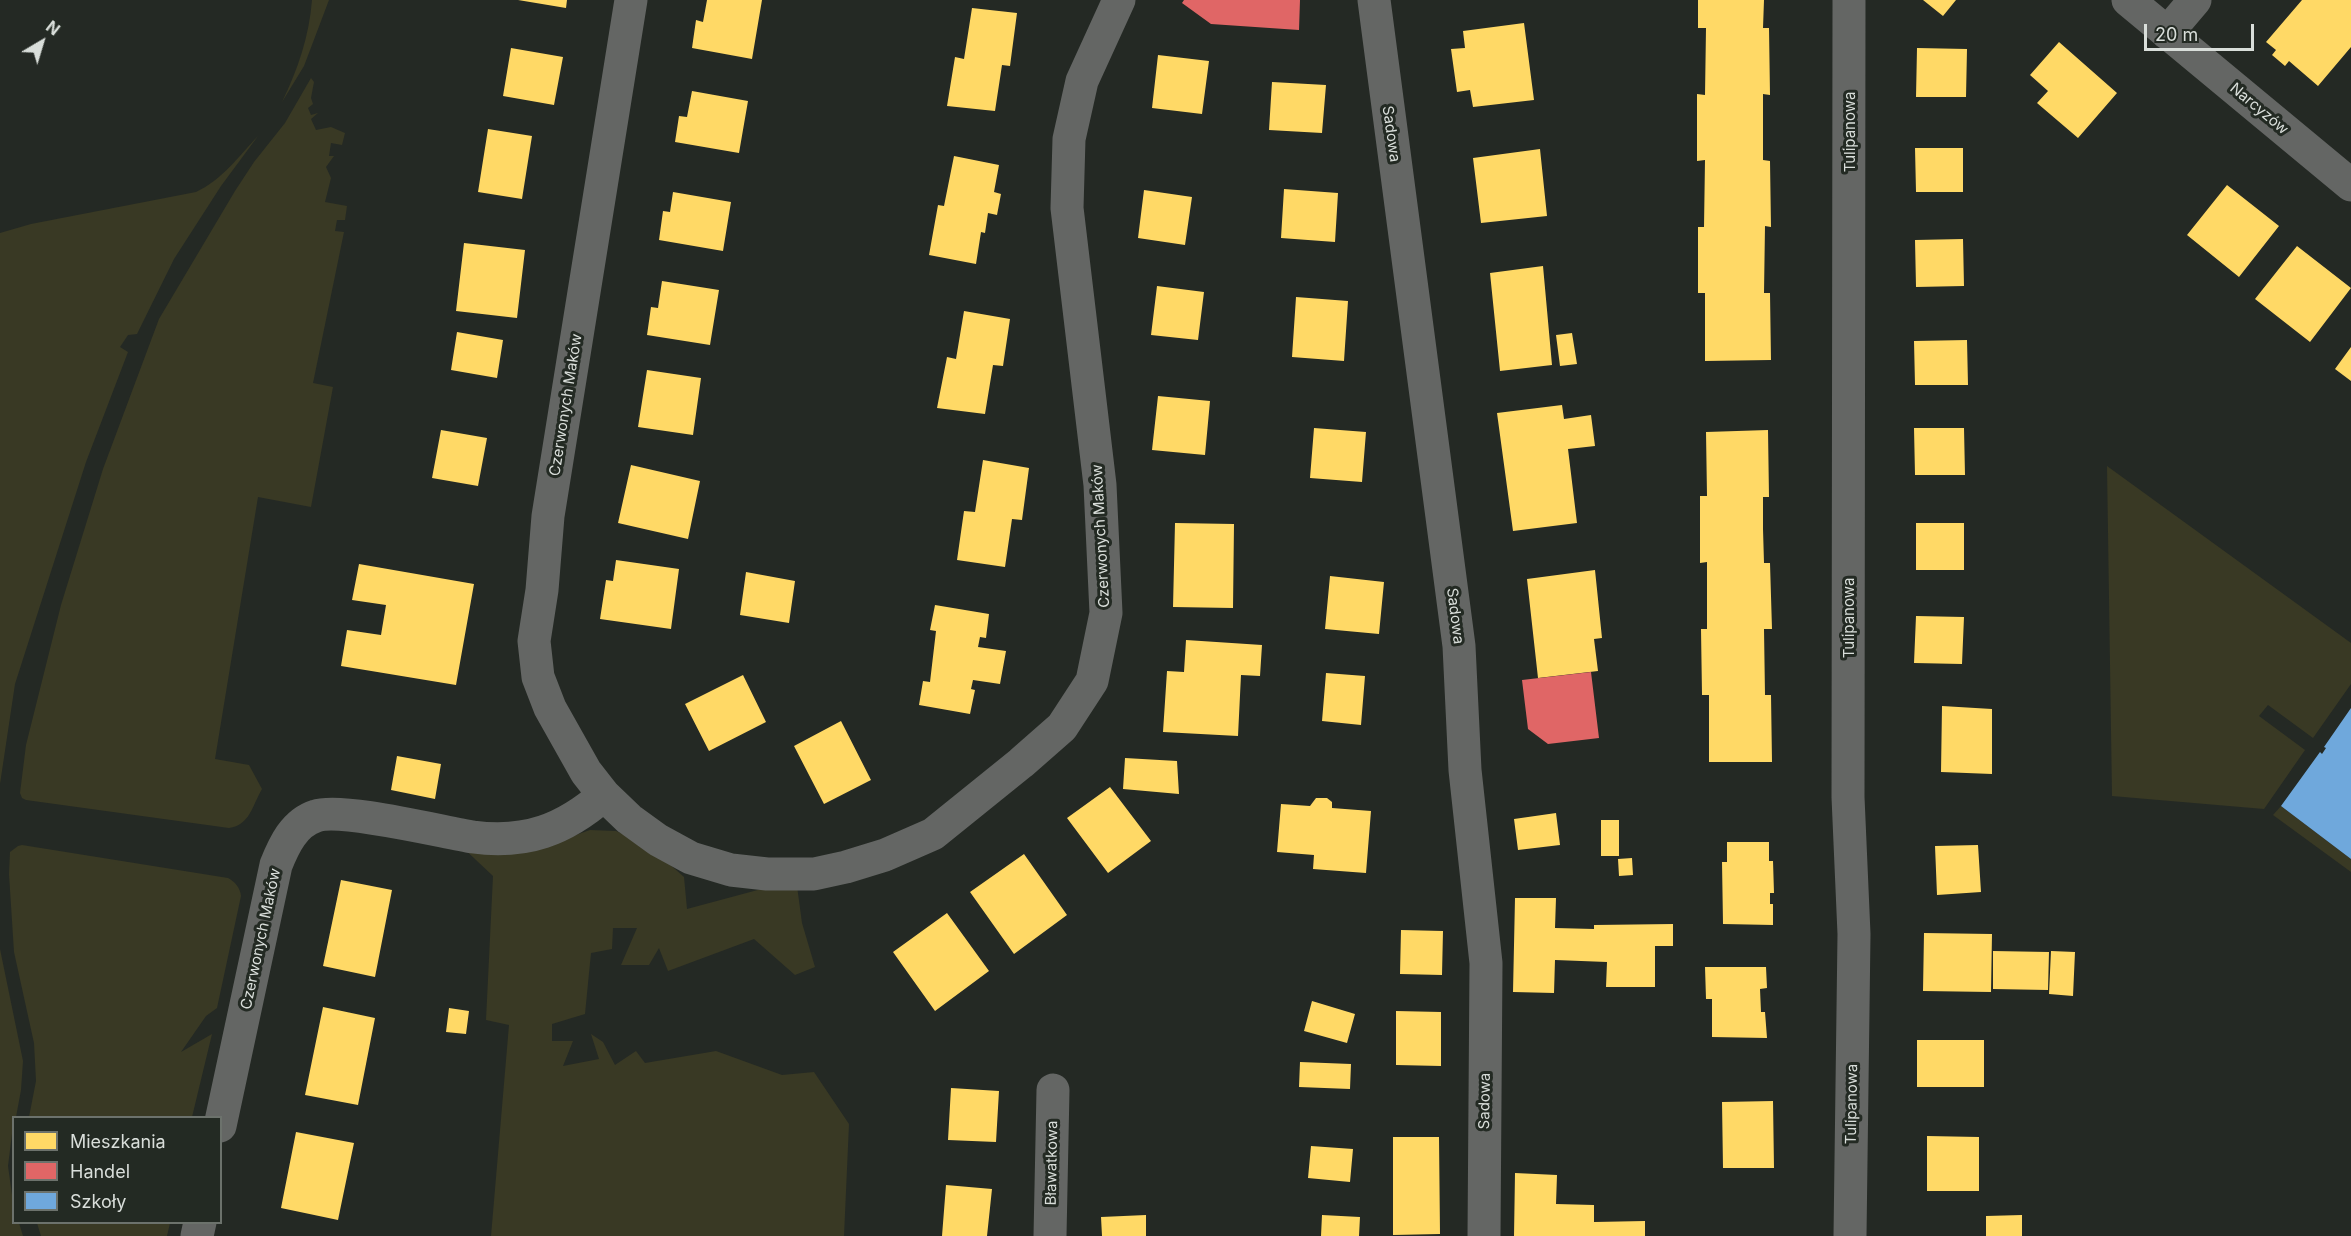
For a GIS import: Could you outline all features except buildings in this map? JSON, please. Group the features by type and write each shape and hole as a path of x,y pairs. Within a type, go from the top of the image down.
{"street":[{"name":"Czerwonych Maków","path":"631,0 548,516 542,590 534,641 538,677 550,708 586,771 604,795 629,819 658,840 691,858 731,870 767,874 814,874 846,867 885,855 933,834 1062,727 1092,681 1106,613 1100,485 1067,208 1069,139 1082,81 1119,0"},
{"name":"Sadowa","path":"1374,0 1459,646 1465,770 1486,963 1484,1236"},
{"name":"Tulipanowa","path":"1849,0 1848,797 1854,934 1850,1236"},
{"name":"Narcyzów","path":"2128,0 2351,185"},
{"path":"2167,33 2195,0"},
{"name":"Czerwonych Maków","path":"222,1117 276,865 288,840 304,822 316,815 340,814 492,840 512,839 530,837 565,824 604,795"},
{"name":"Bławatkowa","path":"1050,1236 1053,1090"}],"green space":[{"path":"312,0 329,0 304,66 282,102 302,52"},
{"path":"311,78 314,82 311,98 313,104 308,108 311,115 318,113 311,119 316,130 331,127 345,133 342,145 331,143 329,156 334,156 326,167 331,178 325,202 347,206 345,220 337,220 335,231 344,232 313,383 333,387 311,507 258,497 215,759 249,765 262,789 246,819 229,828 26,800 20,793 26,745 61,605 103,469 159,319 235,191 254,162 285,123"},
{"path":"258,136 221,186 174,259 137,334 128,335 120,347 128,352 86,462 15,684 0,784 0,233 31,224 196,192 222,174"},
{"path":"2107,466 2351,643 2351,684 2313,738 2268,705 2259,716 2305,750 2264,809 2112,796"},
{"path":"2281,806 2351,859 2351,872 2273,815"},
{"path":"590,830 616,831 648,845 684,877 687,909 780,884 797,886 802,923 815,967 795,975 754,939 668,971 659,948 649,965 621,965 637,928 613,928 612,949 591,953 585,1014 552,1024 552,1041 573,1041 563,1066 599,1059 591,1034 603,1042 615,1065 636,1051 645,1063 716,1051 782,1075 814,1072 849,1124 844,1236 491,1236 509,1025 486,1020 493,876 459,844 530,851"},
{"path":"18,846 228,878 238,887 241,896 217,1008 206,1016 181,1052 212,1034 192,1116 29,1116 36,1081 34,1043 14,952 9,874 10,852"},
{"path":"0,949 23,1061 16,1116 12,1116 8,1166 12,1195 12,1224 19,1224 23,1236 0,1236"},
{"path":"38,1224 170,1224 167,1236 41,1236"}]}
